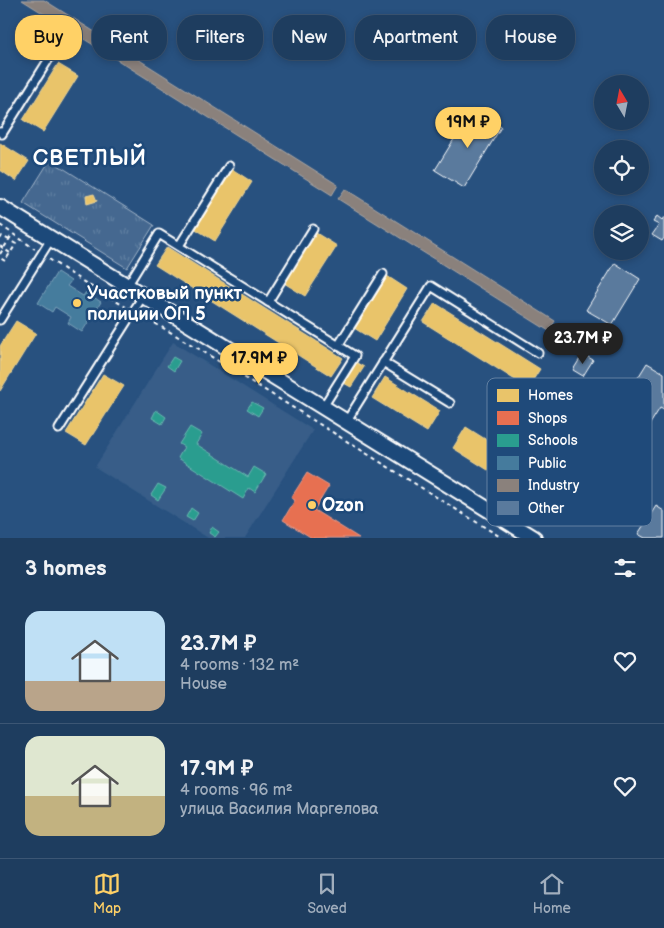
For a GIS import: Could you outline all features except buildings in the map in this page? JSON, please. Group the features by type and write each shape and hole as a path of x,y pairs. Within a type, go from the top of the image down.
{"street":[{"path":"0,207 487,509"},
{"path":"515,526 534,538"}],"lane":[{"path":"0,132 2,134 48,60"},
{"path":"178,246 228,166"},
{"path":"268,302 313,229"},
{"path":"127,286 159,234 355,356 323,408"},
{"path":"0,320 51,239"},
{"path":"338,346 383,274"},
{"path":"346,422 431,286 538,353"},
{"path":"59,429 143,296"},
{"path":"384,362 450,403"}],"path":[{"path":"0,225 82,282 132,310"},
{"path":"0,254 13,234"},
{"path":"0,239 2,236 16,244 5,261 0,258"},
{"path":"0,246 10,253"},
{"path":"140,315 199,349 502,538"}],"shaded area":[{"path":"173,342 313,430 245,538 208,538 95,467"}],"green space":[{"path":"50,160 154,225 127,268 23,203"}],"place":[{"name":"Участковый пункт полиции ОП 5","path":"77,303"},
{"name":"Ozon","path":"312,505"}],"district":[{"name":"СВЕТЛЫЙ","path":"90,158"}]}
